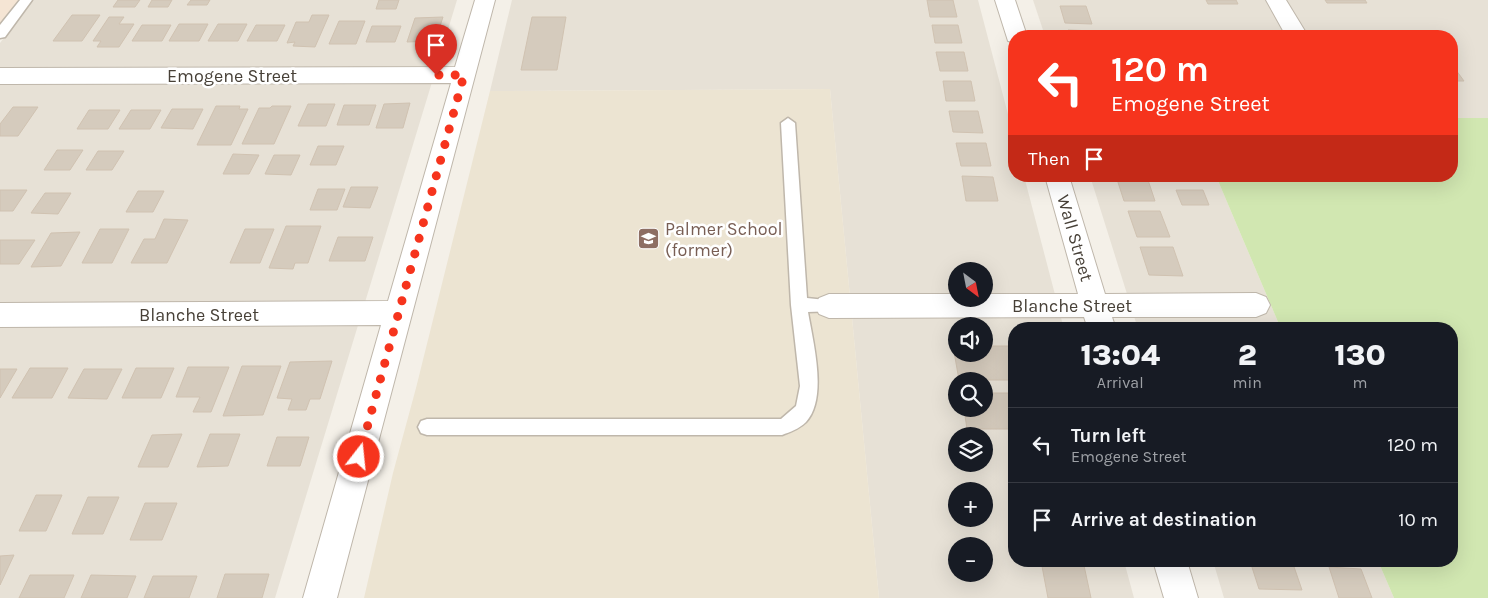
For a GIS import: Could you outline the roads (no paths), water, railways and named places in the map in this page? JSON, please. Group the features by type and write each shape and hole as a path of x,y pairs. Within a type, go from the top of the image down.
{"street":[{"path":"320,598 486,0"},
{"path":"1006,0 1014,30"},
{"path":"1276,0 1294,30"},
{"name":"Emogene Street","path":"0,76 464,75"},
{"name":"Wall Street","path":"1059,182 1099,318"},
{"name":"Blanche Street","path":"829,306 1099,318 1256,305"},
{"name":"Blanche Street","path":"0,315 398,314"},
{"path":"1172,567 1181,598"}],"lane":[{"path":"0,34 26,0"},
{"path":"427,428 782,428 795,422 805,409 809,394 799,305 788,123"},
{"path":"799,305 829,306"}],"place":[{"name":"Palmer School (former)","path":"649,239"}]}
